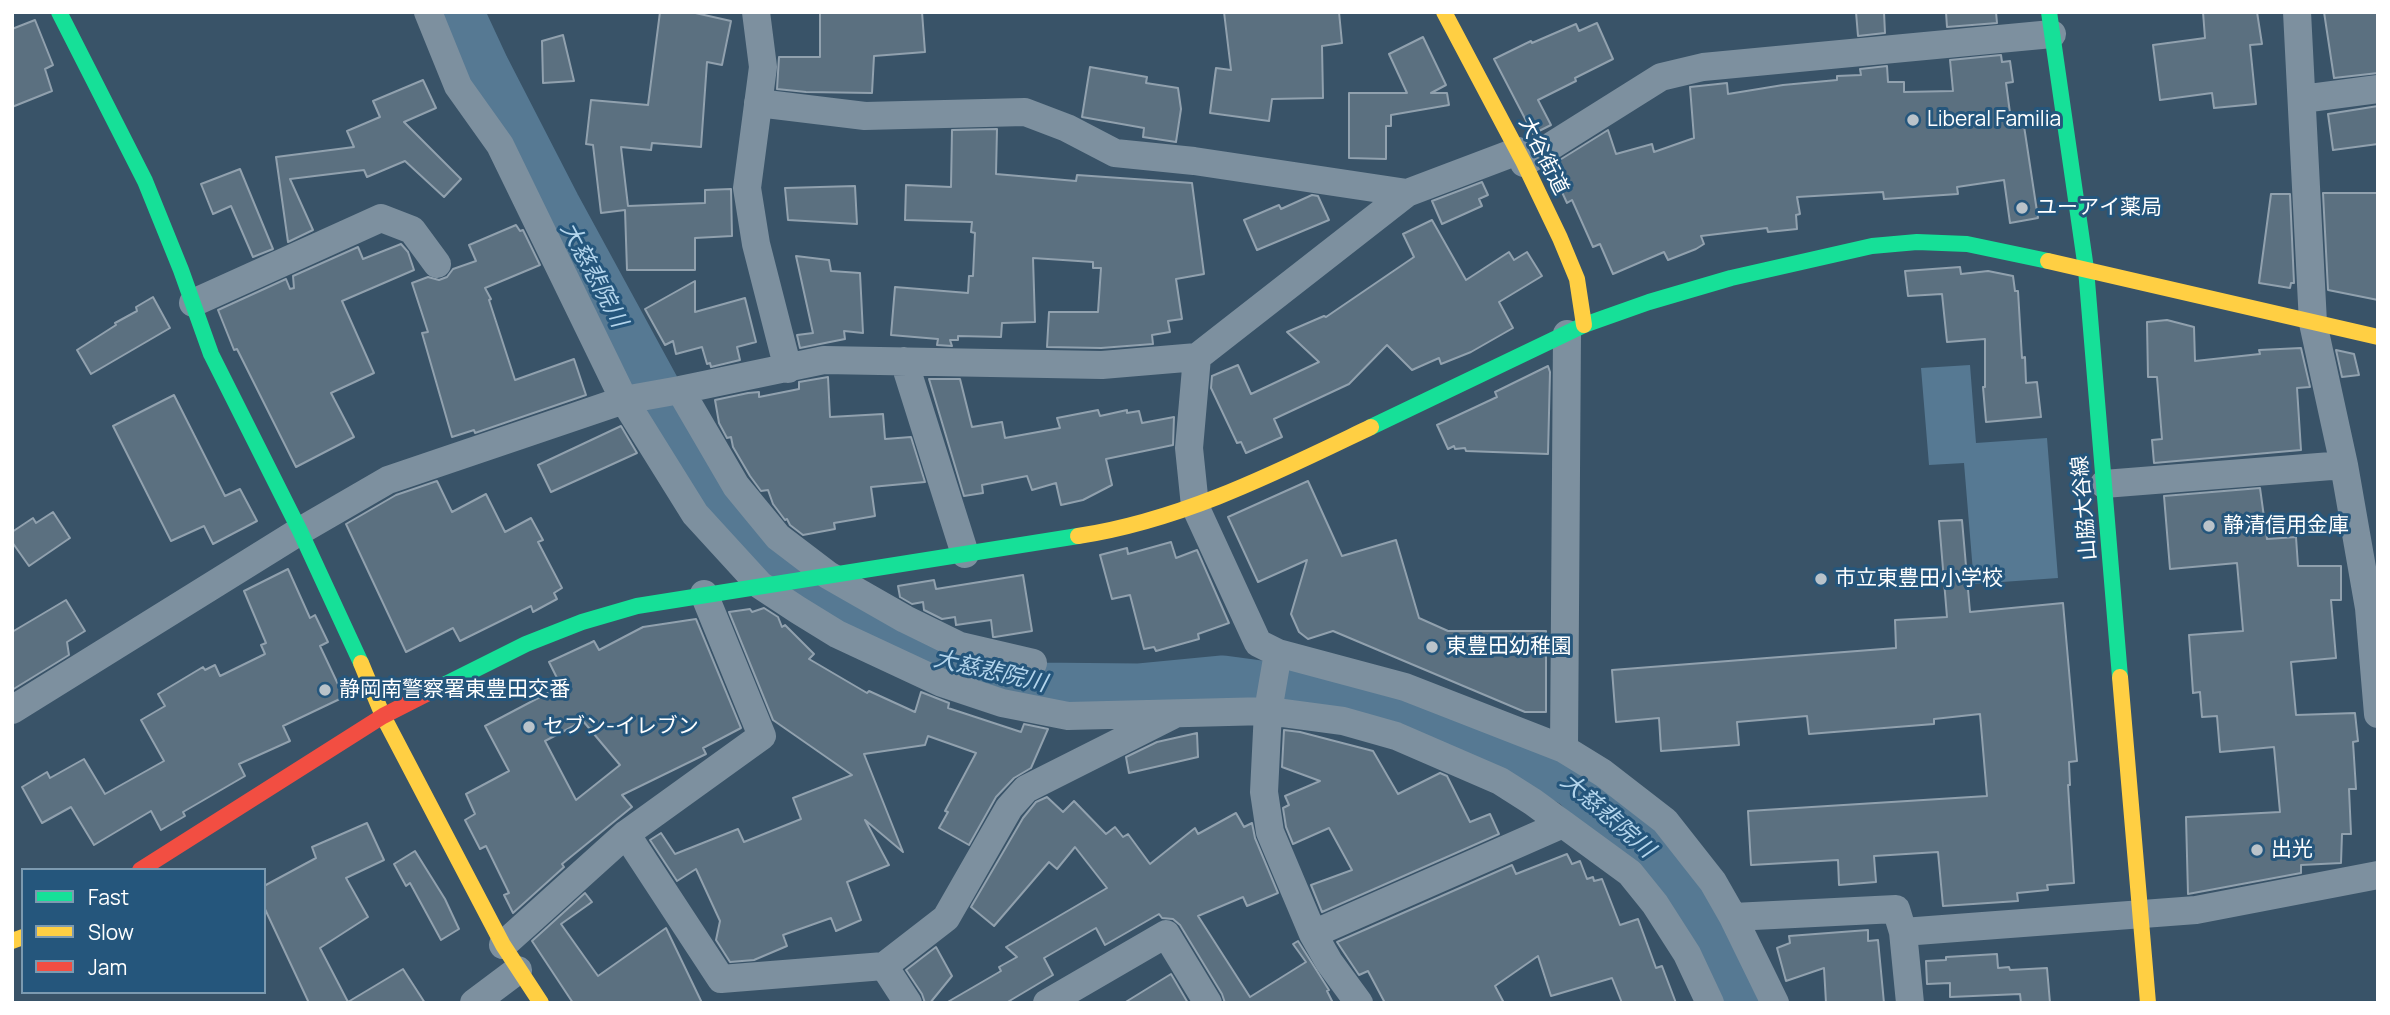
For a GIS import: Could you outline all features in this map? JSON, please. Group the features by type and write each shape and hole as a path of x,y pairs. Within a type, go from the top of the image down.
{"street":[{"path":"59,12 145,181 211,354 300,531 349,635 383,716 503,945 541,1003"},
{"path":"428,12 458,86 500,145 625,400 695,514 760,584 837,634 942,683 1002,703 1068,716 1268,710 1343,722 1396,736 1500,781 1630,873 1655,904 1687,954 1707,1001"},
{"path":"756,12 762,67 747,188 756,244 788,369"},
{"name":"大谷街道","path":"1444,12 1521,157 1577,279 1576,330"},
{"path":"2297,12 2313,323 2373,608 2378,714"},
{"path":"12,710 300,531 388,480 625,400 824,360 1102,365 1197,357 1407,193 1521,157 1661,77 1703,66 2051,23"},
{"name":"山脇大谷線","path":"2051,23 2086,269 2148,1003"},
{"path":"2302,99 2378,89"},
{"path":"758,103 865,116 1025,112 1067,128 1115,153 1194,161 1407,193"},
{"path":"193,303 382,218 412,230 437,264"},
{"path":"144,868 383,716 526,644 582,622 637,606 760,584 828,576 1104,532 1195,506 1249,485 1576,330 1648,302 1731,278 1872,246 1917,242 1967,244 2378,337"},
{"path":"1564,749 1576,330"},
{"path":"1197,357 1189,448 1195,506 1258,643 1278,653 1405,687 1564,749 1603,773 1665,821 1713,883 1773,994 1775,1003"},
{"path":"905,361 965,554"},
{"path":"680,390 736,486 778,537 828,576 905,620 960,646 1033,663"},
{"path":"2104,484 2344,466"},
{"path":"503,945 625,834 762,737 704,594"},
{"path":"1278,653 1268,710 1264,792 1270,832 1313,934 1329,962 1359,1003"},
{"path":"625,834 721,979 884,966 946,918 1009,808 1026,789 1179,712"},
{"path":"1313,934 1563,824"},
{"path":"1903,932 2196,910 2378,875"},
{"path":"1733,917 1896,909 1903,932 1910,1003"},
{"path":"1047,1003 1166,934 1208,1003"},
{"path":"884,966 908,1003"},
{"path":"474,1003 518,970"}],"water":[{"path":"1970,365 1976,443 2047,438 2058,578 1974,584 1964,463 1929,465 1921,368"}],"building":[{"path":"660,12 691,12 731,21 722,65 707,62 701,147 652,143 651,150 621,147 628,206 705,203 705,190 731,189 732,236 695,238 695,270 627,270 625,210 601,213 593,145 586,144 591,100 648,105"},
{"path":"820,12 922,12 925,52 874,56 872,93 777,89 779,57 820,57"},
{"path":"1224,12 1339,12 1342,43 1322,46 1323,98 1272,99 1269,121 1210,113 1216,68 1231,70"},
{"path":"1856,12 1884,12 1885,33 1858,36"},
{"path":"1946,12 1996,12 1997,23 1947,27"},
{"path":"2203,12 2257,12 2262,44 2250,45 2256,104 2214,108 2212,93 2160,100 2153,45 2205,38"},
{"path":"2324,12 2378,12 2378,73 2334,78"},
{"path":"35,20 53,65 45,69 52,91 12,107 12,29"},
{"path":"1597,23 1613,59 1538,100 1551,125 1533,134 1494,59 1576,24 1579,31"},
{"path":"563,35 574,81 543,83 542,41"},
{"path":"1423,37 1446,85 1431,93 1447,93 1449,105 1391,115 1391,126 1386,126 1386,159 1349,158 1349,93 1407,93 1389,54"},
{"path":"2001,55 2002,62 2010,61 2013,82 2006,83 2012,128 2024,126 2038,218 2010,223 2004,180 1957,187 1958,194 1884,199 1883,192 1797,197 1800,214 1796,215 1797,229 1768,232 1767,228 1701,236 1704,244 1696,249 1668,260 1664,252 1613,274 1600,244 1593,247 1572,200 1567,203 1550,166 1608,130 1616,154 1652,144 1654,152 1694,138 1690,87 1727,83 1728,94 1837,80 1837,76 1861,75 1860,69 1887,66 1888,82 1904,82 1904,92 1953,91 1950,60"},
{"path":"1090,67 1147,77 1146,83 1178,88 1181,109 1176,142 1143,137 1144,128 1082,117"},
{"path":"423,80 436,108 404,122 461,179 444,197 405,161 367,177 364,170 290,179 313,230 288,242 276,157 354,147 347,131 380,117 373,101"},
{"path":"2378,106 2378,144 2333,150 2328,114"},
{"path":"997,129 996,174 1076,181 1077,175 1192,183 1204,274 1176,279 1182,319 1168,321 1170,332 1152,335 1153,344 1101,348 1047,347 1049,312 1098,312 1101,268 1093,268 1093,262 1033,258 1035,322 1002,323 1001,337 958,336 958,340 950,340 952,346 937,345 938,339 891,335 895,287 968,293 969,276 973,276 975,233 971,232 972,222 905,220 906,185 951,187 952,130"},
{"path":"240,169 273,249 253,257 231,206 213,214 201,184"},
{"path":"1482,182 1488,195 1479,199 1482,206 1442,224 1432,201"},
{"path":"855,186 857,224 788,220 785,188"},
{"path":"2323,193 2378,193 2378,300 2328,290"},
{"path":"2271,194 2290,194 2294,283 2291,283 2290,288 2259,283"},
{"path":"1312,195 1318,196 1329,220 1257,250 1244,220 1279,205 1281,209"},
{"path":"1432,220 1466,280 1509,252 1514,260 1527,252 1542,276 1499,302 1513,328 1471,352 1441,364 1439,358 1412,370 1387,345 1349,384 1274,419 1282,437 1246,453 1241,442 1237,443 1211,388 1212,376 1238,365 1251,394 1319,362 1287,332 1326,317 1414,257 1403,234"},
{"path":"516,225 520,231 523,230 540,265 485,288 491,299 489,300 515,380 574,359 586,395 475,433 474,430 452,437 422,333 428,332 412,283 428,277 439,280 447,277 453,269 476,261 469,245"},
{"path":"401,244 408,252 414,270 342,301 374,373 331,393 354,437 296,467 237,349 234,350 218,310 286,279 290,289 294,288 293,276 358,247 363,259"},
{"path":"796,256 829,260 831,271 860,273 863,333 844,331 845,339 800,348 797,335 813,333"},
{"path":"1960,267 1961,274 1988,271 2013,276 2015,291 2018,291 2026,383 2037,382 2041,417 1986,422 1983,387 1985,339 1947,342 1942,294 1908,296 1905,271"},
{"path":"695,281 695,312 745,298 756,342 737,347 740,360 711,367 710,363 707,364 702,347 676,354 673,341 665,345 645,309"},
{"path":"153,297 170,328 91,374 77,350 137,311 136,307"},
{"path":"2167,320 2194,327 2195,361 2260,354 2259,350 2301,348 2310,387 2297,388 2301,450 2154,463 2152,440 2162,439 2157,377 2148,377 2147,322"},
{"path":"2336,350 2354,354 2359,375 2342,377"},
{"path":"1548,366 1548,454 1466,451 1465,448 1455,449 1454,446 1448,449 1437,425 1497,397 1495,392"},
{"path":"828,377 830,417 883,414 885,439 911,437 925,482 871,487 875,516 834,523 835,529 803,535 785,520 773,504 768,490 761,491 750,476 733,447 731,437 727,438 719,423 715,400 759,392 759,397 799,389 799,382"},
{"path":"929,379 960,379 972,427 1002,422 1005,438 1060,428 1057,418 1098,410 1100,416 1127,410 1127,413 1139,411 1142,423 1174,417 1173,445 1106,459 1112,485 1083,500 1061,505 1056,483 1032,490 1027,476 982,485 983,493 964,496"},
{"path":"174,395 225,496 240,489 257,521 213,544 204,526 171,541 113,426"},
{"path":"621,426 637,453 551,492 538,465"},
{"path":"437,481 452,512 486,494 505,532 531,518 543,540 538,542 562,588 554,593 557,599 533,612 531,606 460,641 453,628 406,652 346,524 396,495"},
{"path":"1308,481 1342,556 1396,540 1419,618 1448,631 1546,631 1546,712 1525,712 1333,631 1308,639 1299,632 1291,614 1307,560 1258,582 1228,517"},
{"path":"2260,488 2267,539 2296,537 2298,566 2341,566 2341,600 2331,600 2336,658 2291,662 2296,715 2355,713 2358,741 2353,742 2356,789 2349,789 2351,834 2342,834 2341,863 2301,865 2301,873 2188,894 2186,817 2280,812 2274,747 2220,752 2217,716 2202,717 2200,692 2193,693 2189,635 2243,631 2237,563 2170,569 2164,496"},
{"path":"53,512 70,538 29,566 12,542 12,532 33,518 36,523"},
{"path":"1962,520 1970,612 2063,603 2077,761 2069,762 2068,785 2074,883 2047,885 2048,890 2017,893 2018,901 1943,906 1938,852 1874,856 1876,882 1839,885 1838,860 1751,865 1748,811 1987,796 1980,714 1934,719 1934,724 1809,734 1807,716 1737,722 1739,745 1661,751 1659,718 1616,722 1612,670 1896,648 1895,620 1947,617 1939,521"},
{"path":"1171,542 1176,558 1197,550 1229,623 1198,634 1199,639 1156,651 1154,647 1144,649 1130,595 1112,599 1100,555 1127,548 1128,554"},
{"path":"288,569 310,618 315,615 328,642 320,646 344,697 283,726 290,741 239,764 245,776 183,812 185,816 161,830 151,811 94,845 71,807 42,823 22,787 47,772 50,778 84,759 105,794 164,761 141,720 165,706 158,694 203,667 205,670 215,665 220,676 265,654 261,645 266,643 244,591"},
{"path":"1023,575 1032,631 995,637 991,620 956,625 955,617 942,619 924,610 923,602 912,604 900,597 898,586 934,580 936,589"},
{"path":"66,600 85,631 67,642 69,655 12,690 12,632"},
{"path":"764,608 778,617 782,627 785,625 814,654 809,659 867,693 869,691 915,712 921,692 949,703 948,708 1021,732 1024,724 1048,729 1031,768 1014,778 996,797 969,845 939,828 948,812 945,811 976,753 928,736 925,745 864,754 903,852 865,820 889,865 847,882 861,920 836,931 831,918 783,935 787,946 754,960 730,962 716,940 720,921 696,869 677,881 650,840 661,833 675,854 738,829 744,842 801,819 793,798 852,775 773,720 729,612 750,609 752,612"},
{"path":"696,619 741,728 703,748 706,754 622,795 632,807 562,864 564,867 513,913 504,895 509,893 486,846 480,849 465,820 475,814 466,794 509,771 485,726 561,686 549,662 594,641 599,650 643,627","holes":["583,721 620,765 576,800 545,741"]},
{"path":"1284,730 1373,751 1398,794 1440,773 1447,776 1470,822 1490,814 1499,834 1322,912 1311,885 1352,870 1329,828 1293,844 1286,827 1283,808 1289,805 1285,796 1320,781 1282,767"},
{"path":"1197,733 1198,757 1129,773 1126,757 1157,742"},
{"path":"1047,797 1063,812 1074,801 1106,834 1115,827 1123,837 1128,834 1150,864 1195,828 1198,834 1236,813 1244,827 1252,823 1255,838 1278,893 1247,906 1243,897 1198,916 1250,997 1306,962 1293,944 1298,941 1329,990 1327,991 1333,1003 1225,1003 1180,925 1173,919 1162,918 1159,914 1105,945 1096,928 1044,958 1053,975 1006,1003 946,1003 1001,971 999,967 1017,957 1006,947 1107,888 1075,847 1057,869 1049,862 994,926 971,907 1023,818 1036,802"},
{"path":"367,823 384,860 346,878 368,917 320,948 348,1002 403,969 425,1003 309,1003 266,911 266,885 316,858 312,847"},
{"path":"415,851 445,899 459,929 441,940 410,883 406,886 394,864"},
{"path":"1567,854 1572,864 1580,861 1587,879 1602,879 1620,925 1638,919 1656,968 1662,966 1676,1003 1622,1003 1612,978 1551,996 1538,956 1495,986 1504,1003 1385,1003 1368,971 1359,975 1337,942 1512,865 1516,874"},
{"path":"585,893 592,902 561,924 598,976 666,928 702,1003 573,1003 532,941"},
{"path":"1868,930 1868,941 1878,940 1884,1003 1826,1003 1824,968 1786,981 1777,948 1790,943 1789,936"},
{"path":"936,947 952,976 930,1003 925,1003 906,970"},
{"path":"1997,954 1998,968 2047,968 2050,1003 2021,1003 2020,994 1950,997 1950,983 1927,984 1926,961"},
{"path":"1171,974 1188,1003 1124,1003"}],"waterway":[{"name":"大慈悲院川","path":"458,12 555,206 676,428 710,483 748,534 795,587 851,624 944,666 1035,688 1140,689 1223,681 1320,694 1452,728 1515,749 1575,783 1676,878 1715,941 1737,1003"}],"traffic: fast":[{"path":"59,12 145,181 211,354 300,531 361,663"},
{"path":"2049,12 2086,269 2120,677"},
{"path":"1371,427 1584,325 1649,302 1731,278 1872,246 1917,242 1967,244 2048,261"},
{"path":"438,688 526,644 582,622 637,606 1078,536"}],"traffic: slow":[{"path":"1444,12 1524,163 1560,238 1577,279 1584,325"},
{"path":"2048,261 2378,337"},
{"path":"1078,536 1117,529 1192,506 1265,477 1371,427"},
{"path":"361,663 383,716 503,945 541,1003"},
{"path":"2120,677 2148,1003"},
{"path":"12,941 21,938"}],"traffic: jam":[{"path":"143,868 383,716 438,688"}],"place":[{"name":"Liberal Familia","path":"1913,120"},
{"name":"ユーアイ薬局","path":"2022,208"},
{"name":"静清信用金庫","path":"2209,526"},
{"name":"市立東豊田小学校","path":"1821,579"},
{"name":"東豊田幼稚園","path":"1432,647"},
{"name":"静岡南警察署東豊田交番","path":"325,690"},
{"name":"セブン-イレブン","path":"529,727"},
{"name":"出光","path":"2257,850"}]}
